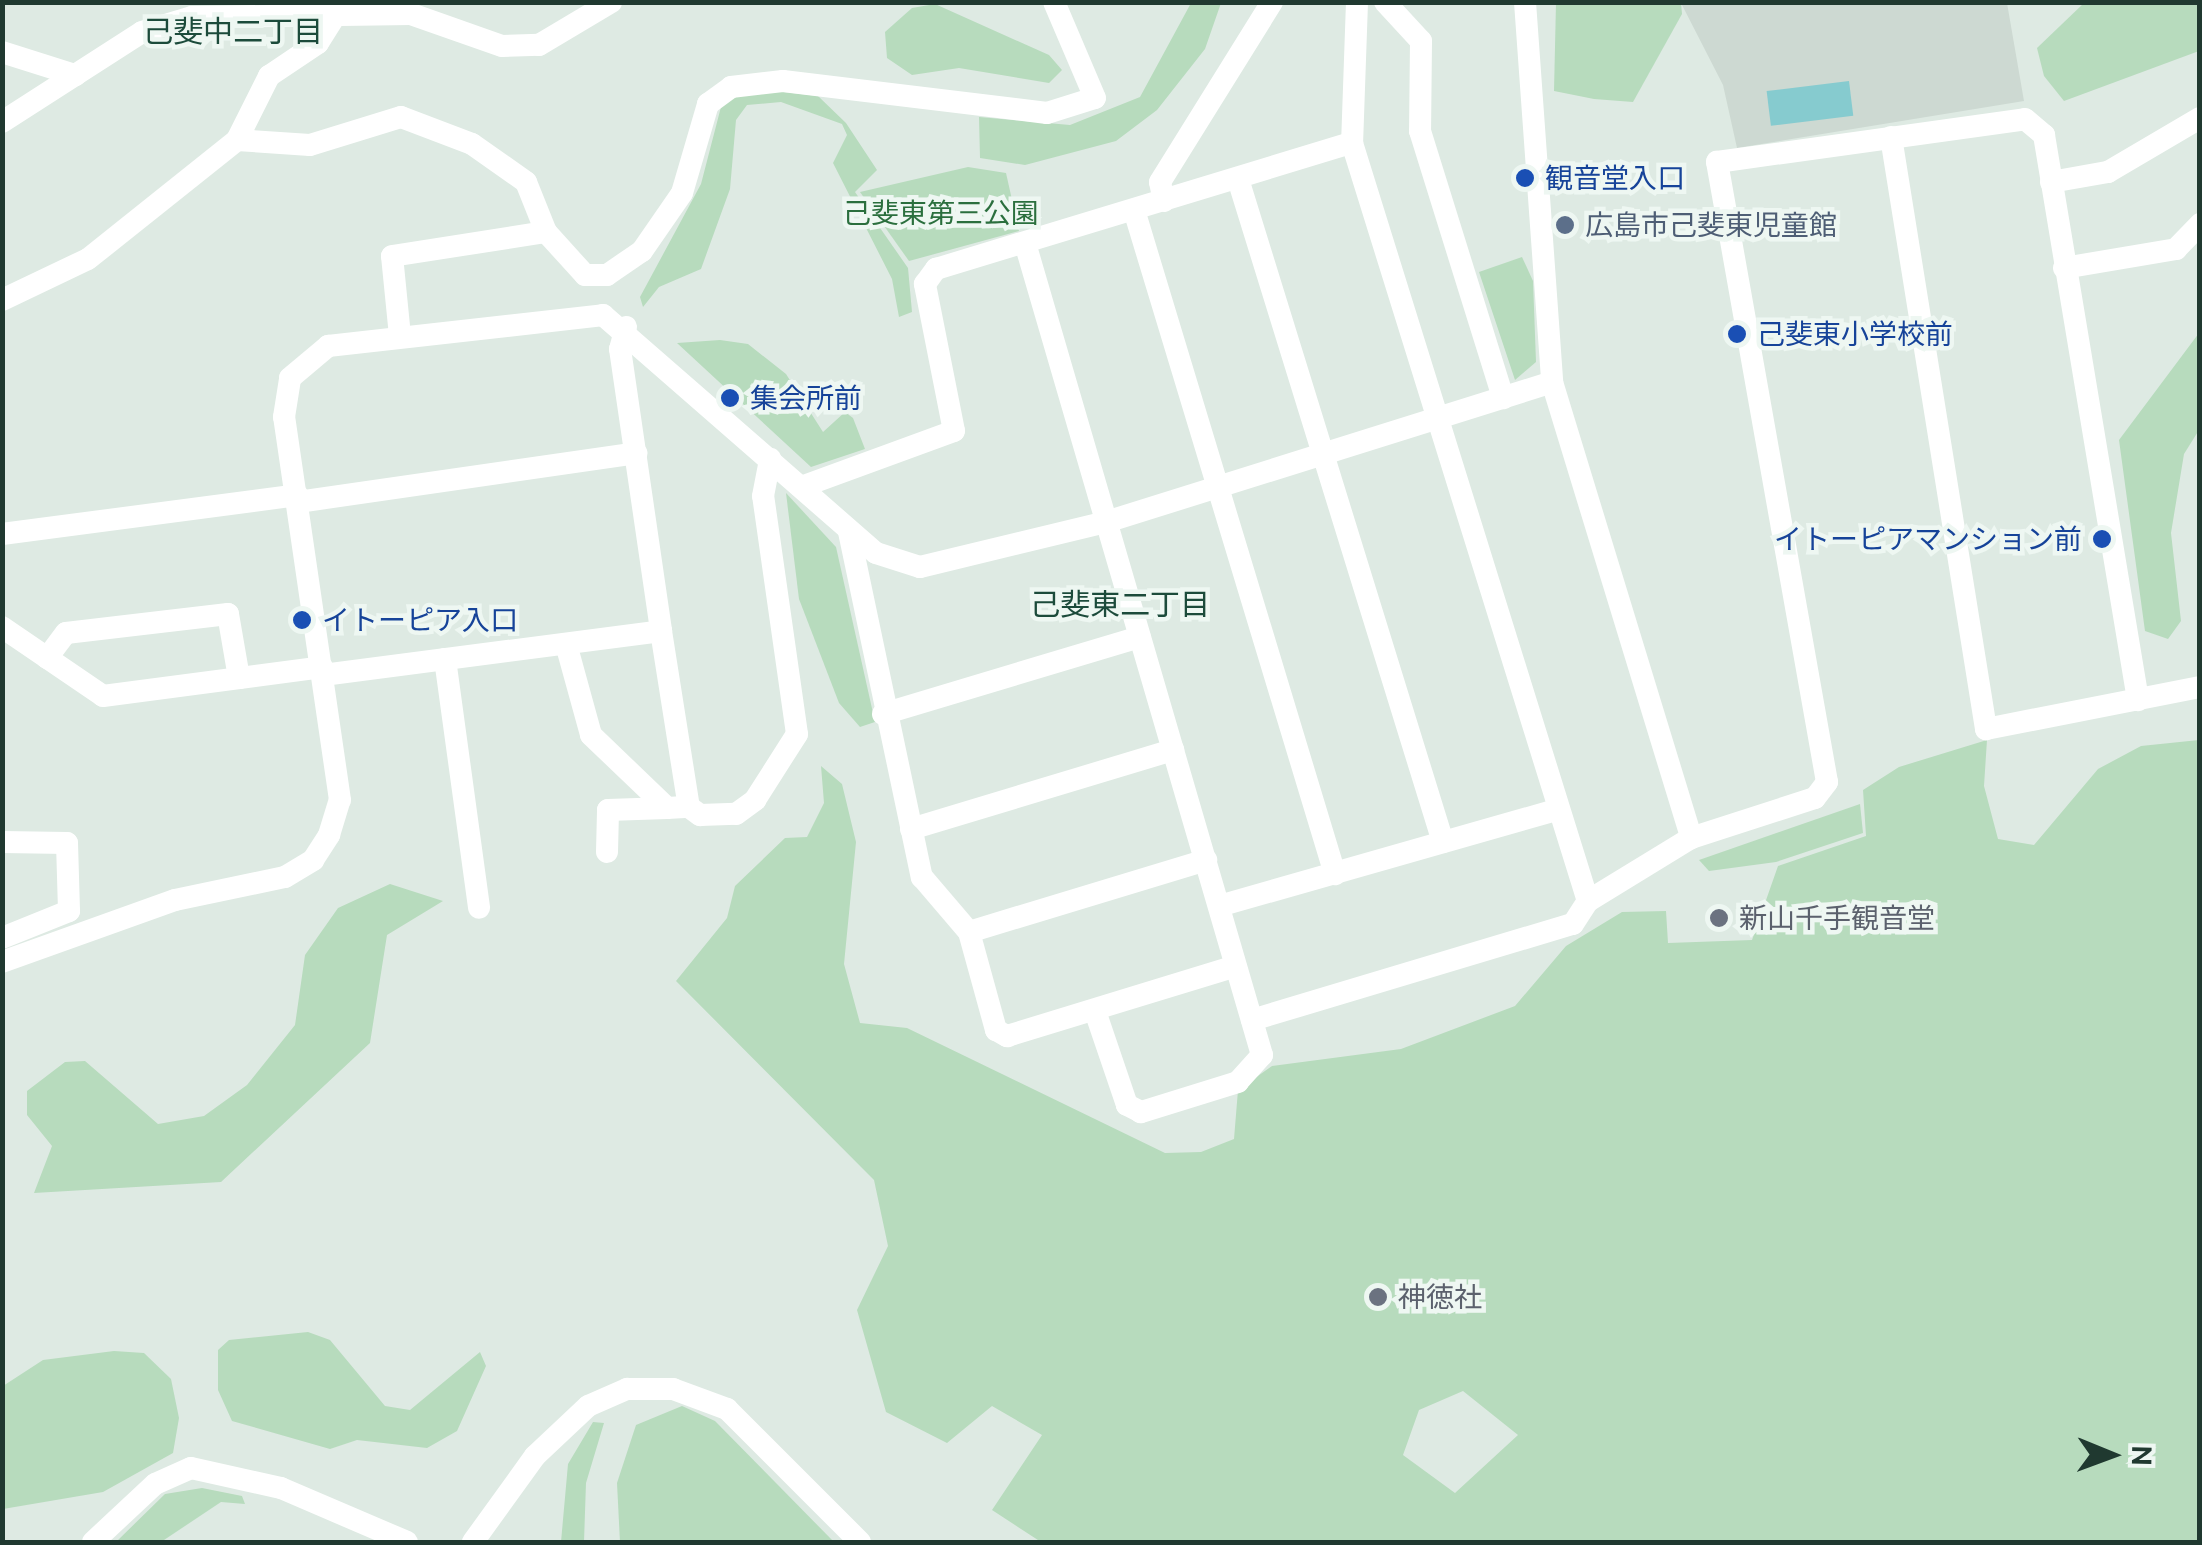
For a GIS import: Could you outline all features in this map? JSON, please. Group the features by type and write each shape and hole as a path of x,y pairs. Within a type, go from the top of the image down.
{"street":[{"path":"2,122 142,32 192,18 410,14 502,46 538,44 612,2"},
{"path":"238,140 310,145 401,117 472,144 526,182 546,232 584,275 608,275 642,250 682,193 708,104 757,80 1069,111 1096,98 1054,2"},
{"path":"1164,202 1160,182 1272,2"},
{"path":"1357,2 1352,143 1555,810 1588,901"},
{"path":"1385,2 1421,41 1420,131 1503,398"},
{"path":"1525,2 1552,382 1691,838"},
{"path":"2,300 88,258 238,140 269,76 318,42 335,16"},
{"path":"2,52 75,75"},
{"path":"2052,182 2108,172 2200,118"},
{"path":"1252,1020 1573,924 1588,901 1691,838 1815,798 1827,782 1717,162 2025,119 2044,135 2138,700"},
{"path":"1890,136 1986,728 2200,687"},
{"path":"801,486 954,431 925,284 936,269 1352,143"},
{"path":"1238,180 1443,842"},
{"path":"1134,210 1334,874"},
{"path":"2064,268 2176,249 2200,224"},
{"path":"400,336 392,256 546,232"},
{"path":"1025,242 1262,1055 1238,1082 1142,1112 1127,1105 1094,1011"},
{"path":"2,962 174,900 285,877 312,860 340,800 284,418 290,378 328,346 580,311 626,326 849,532 876,554 920,567 1106,522 1552,382"},
{"path":"626,326 620,349 661,631 678,808"},
{"path":"2,534 636,454"},
{"path":"607,852 608,810 678,808 736,814 797,734 763,496 770,459"},
{"path":"849,532 882,714 922,876 969,932 996,1030 1007,1036 1236,966"},
{"path":"47,658 66,633 228,614 239,678"},
{"path":"2,627 103,696 239,678 445,660 661,631"},
{"path":"882,714 1140,638"},
{"path":"566,644 590,735 678,808"},
{"path":"445,660 478,908"},
{"path":"911,829 1173,750"},
{"path":"1219,906 1555,810"},
{"path":"2,842 67,843 69,911 2,938"},
{"path":"969,932 1206,860"},
{"path":"473,1542 534,1456 588,1406 658,1389 727,1408 860,1542"},
{"path":"93,1542 155,1484 191,1468 281,1488 407,1542"}],"shaded area":[{"path":"1681,3 2007,3 2024,101 1737,148 1723,85"}],"green space":[{"path":"1191,3 1221,3 1205,49 1157,110 1116,141 1025,165 980,158 979,117 1070,125 1140,97"},
{"path":"1556,3 1681,3 1682,14 1633,102 1594,99 1554,91"},
{"path":"2084,3 2199,3 2199,51 2064,101 2044,76 2037,48"},
{"path":"935,4 1049,55 1062,70 1049,83 959,68 912,75 887,58 885,32 912,8"},
{"path":"750,88 818,96 846,123 877,170 855,192 908,268 912,312 899,317 892,279 833,163 847,135 842,124 781,102 747,105 736,120 730,189 701,269 659,287 643,307 640,297 701,184 722,103"},
{"name":"己斐東第三公園","path":"968,167 1006,173 1019,231 909,261 860,192"},
{"path":"1522,257 1533,281 1536,362 1515,380 1479,272"},
{"path":"2199,333 2199,430 2184,454 2171,533 2181,621 2168,639 2145,631 2119,440"},
{"path":"720,340 748,344 786,374 823,432 845,412 853,418 865,449 811,467 677,343"},
{"path":"786,493 836,547 875,722 860,727 839,703 799,599"},
{"path":"1987,740 1984,786 1998,839 2034,845 2098,769 2141,746 2199,740 2199,1542 1041,1542 992,1510 1042,1435 992,1406 947,1443 886,1412 857,1310 888,1246 874,1180 676,981 727,918 735,886 785,838 807,837 824,803 821,766 842,784 856,842 844,964 860,1023 907,1028 1165,1153 1201,1152 1234,1139 1238,1090 1272,1066 1401,1049 1515,1006 1566,946 1622,912 1666,911 1668,943 1752,940 1778,866 1866,836 1863,790 1899,767","holes":["1463,1391 1518,1435 1455,1493 1403,1455 1419,1410"]},
{"path":"1860,804 1863,833 1776,862 1709,871 1699,860"},
{"path":"390,884 443,901 387,935 370,1043 221,1182 34,1193 52,1146 27,1115 27,1091 65,1062 85,1061 158,1124 204,1116 247,1085 295,1025 305,955 338,908"},
{"path":"308,1332 330,1340 385,1406 410,1410 480,1352 486,1366 457,1431 427,1448 357,1440 330,1449 232,1421 218,1390 218,1350 229,1340"},
{"path":"114,1351 144,1353 171,1379 179,1418 173,1453 103,1492 3,1509 3,1386 43,1360"},
{"path":"682,1406 715,1421 834,1542 620,1542 617,1483 636,1425"},
{"path":"593,1422 604,1423 586,1483 584,1542 561,1542 568,1464"},
{"path":"202,1488 242,1496 245,1504 221,1502 161,1542 116,1542 165,1494"}],"water":[{"path":"1849,81 1853,116 1771,126 1767,91"}],"place":[{"name":"観音堂入口","path":"1525,178"},
{"name":"広島市己斐東児童館","path":"1565,225"},
{"name":"己斐東小学校前","path":"1737,334"},
{"name":"集会所前","path":"730,398"},
{"name":"イトーピアマンション前","path":"2102,539"},
{"name":"イトーピア入口","path":"302,620"},
{"name":"新山千手観音堂","path":"1719,918"},
{"name":"神徳社","path":"1378,1297"}],"district":[{"name":"己斐中二丁目","path":"233,31"},
{"name":"己斐東二丁目","path":"1120,604"}]}
